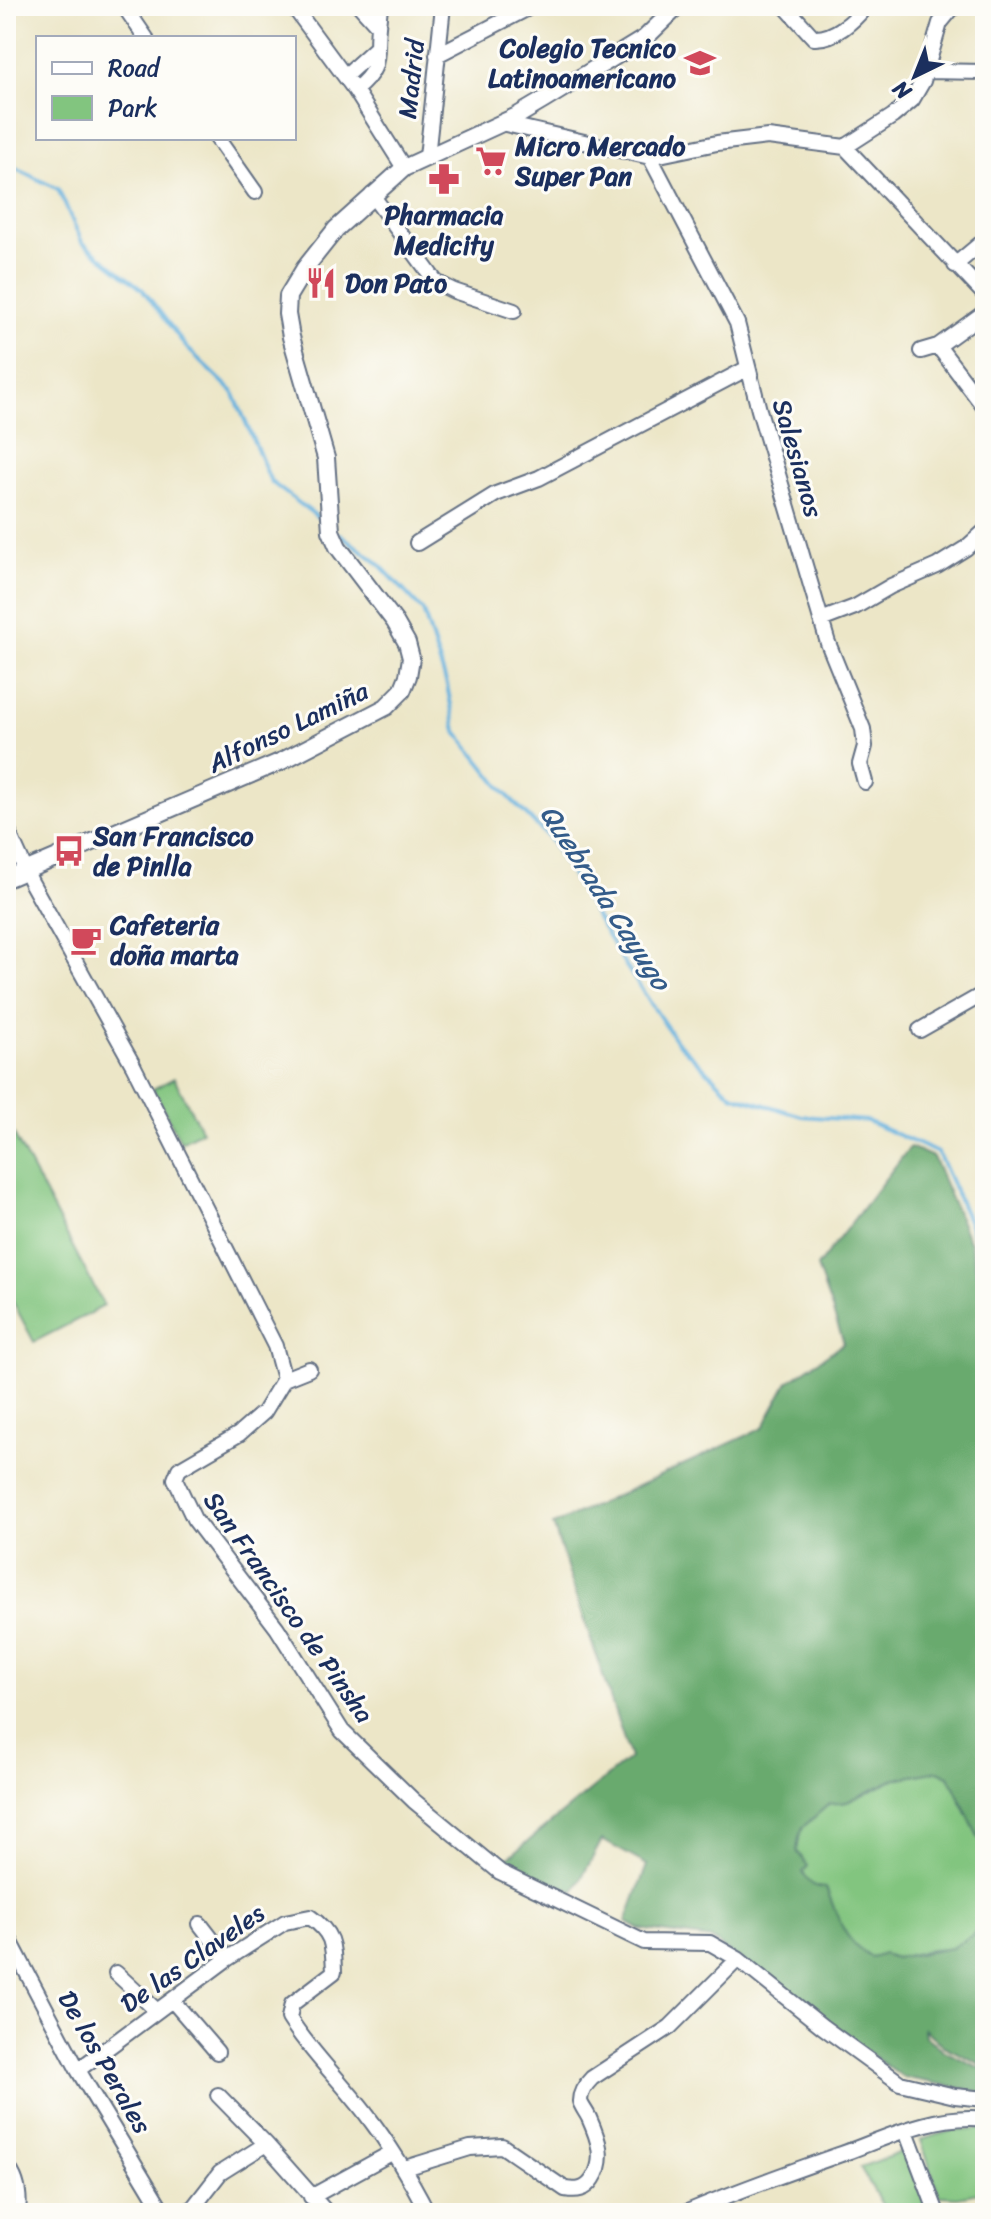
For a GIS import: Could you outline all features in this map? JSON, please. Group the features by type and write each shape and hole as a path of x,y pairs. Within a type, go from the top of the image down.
{"street":[{"path":"124,6 145,36"},
{"path":"293,6 355,90 404,168"},
{"path":"360,6 378,26"},
{"path":"355,90 374,70 378,59 376,48 380,6"},
{"name":"Madrid","path":"427,157 443,6"},
{"path":"437,55 532,6"},
{"name":"Alfonso Lamiña","path":"6,879 282,761 386,707 402,691 410,667 407,643 395,622 338,547 330,525 326,458 291,337 288,296 305,268 336,229 404,168 501,123 645,38 678,6"},
{"path":"785,6 814,38 854,21 866,6"},
{"path":"845,147 912,100 940,23 954,6"},
{"path":"345,76 376,48"},
{"path":"925,71 985,72"},
{"path":"501,123 650,157 717,143 768,137 845,147 985,295"},
{"path":"218,140 255,192"},
{"name":"Salesianos","path":"650,157 737,323 821,620 863,729 865,746 860,764 865,782"},
{"path":"372,195 436,282 514,311"},
{"path":"955,265 985,240"},
{"path":"921,351 938,346 985,312"},
{"path":"938,346 985,408"},
{"path":"417,543 496,494 539,478 748,368"},
{"path":"821,620 855,607 891,586 937,566 966,548 985,531"},
{"path":"6,827 133,1065 275,1346 284,1379 309,1369"},
{"path":"920,1030 985,993"},
{"name":"San Francisco de Pinsha","path":"284,1379 264,1412 239,1434 179,1469 175,1479 194,1519 277,1628 342,1731 414,1801 500,1872 644,1942 710,1943 738,1959 900,2083 955,2096 985,2099"},
{"name":"De las Claveles","path":"78,2070 227,1959 285,1922 310,1917 326,1928 333,1949 334,1972 292,2004 289,2018 303,2040 366,2113 405,2168 428,2213"},
{"path":"200,1924 227,1959"},
{"name":"De los Perales","path":"6,1933 78,2070 164,2213"},
{"path":"405,2168 470,2148 502,2146 565,2189 577,2191 584,2188 592,2181 599,2166 601,2147 580,2102 584,2086 670,2027 738,1959"},
{"path":"116,1973 157,2011"},
{"path":"172,2000 217,2052"},
{"path":"218,2095 327,2213"},
{"path":"685,2213 734,2192 906,2131 942,2121 985,2119"},
{"path":"906,2131 937,2213"},
{"path":"189,2213 220,2173 266,2144"},
{"path":"311,2197 393,2152"},
{"path":"6,2165 14,2174 20,2201 18,2213"}],"green space":[{"path":"174,1078 202,1131 181,1142 153,1089"},
{"path":"13,1133 104,1306 34,1342 6,1289 6,1137"},
{"path":"910,1147 933,1157 970,1243 985,1307 985,1851 949,1776 938,1771 895,1779 847,1802 829,1804 803,1827 797,1851 808,1866 803,1872 809,1882 826,1888 848,1936 872,1958 883,1954 895,1958 951,1948 971,1936 985,1922 985,2066 943,2046 924,2029 925,2036 944,2051 985,2070 985,2093 902,2077 711,1939 639,1929 626,1922 647,1865 602,1840 574,1892 504,1861 630,1758 553,1525 763,1428 788,1382 844,1343 817,1267"},
{"path":"938,1771 949,1776 985,1851 985,1922 951,1949 895,1958 883,1954 873,1958 849,1941 816,1887 806,1881 797,1851 799,1837 803,1827 829,1804 847,1802 895,1779"},
{"path":"985,2128 985,2192 957,2197 939,2196 921,2140 954,2130"},
{"path":"905,2151 929,2213 887,2213 860,2167"}],"waterway":[{"name":"Quebrada Cayugo","path":"6,164 58,189 82,242 143,290 187,348 233,392 271,482 327,524"},
{"name":"Quebrada Cayugo","path":"340,534 378,563 423,611 447,685 456,731 505,793 549,838 624,963 676,1041 732,1095 802,1116 867,1121 938,1153 972,1229 985,1280"}],"place":[{"name":"Colegio Tecnico Latinoamericano","path":"700,63"},
{"name":"Micro Mercado Super Pan","path":"491,161"},
{"name":"Pharmacia Medicity","path":"444,179"},
{"name":"Don Pato","path":"321,283"},
{"name":"San Francisco de Pinlla","path":"69,851"},
{"name":"Cafeteria doña marta","path":"86,940"}]}
